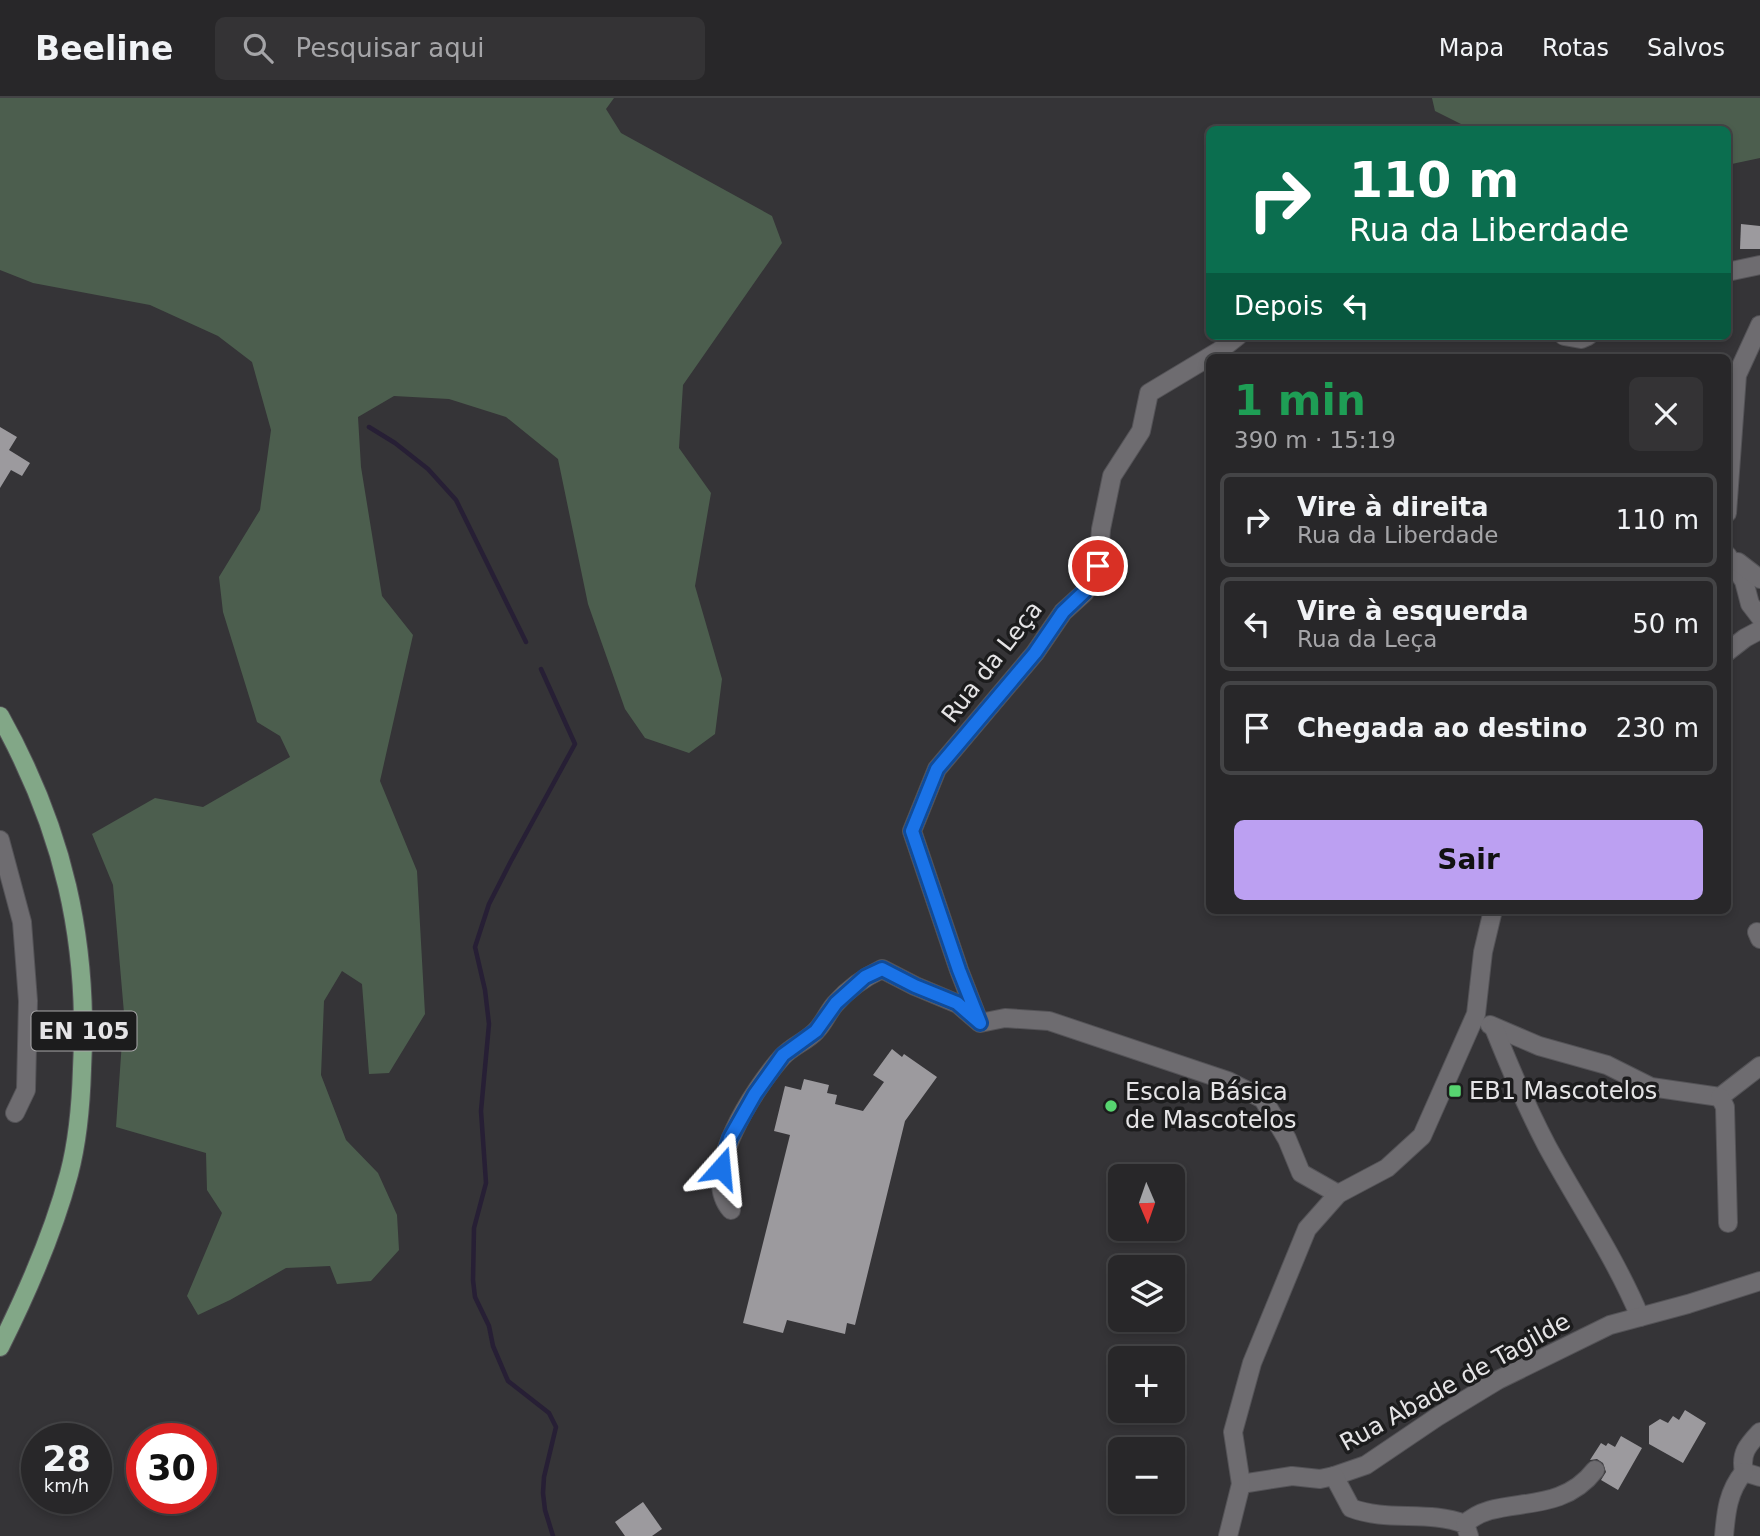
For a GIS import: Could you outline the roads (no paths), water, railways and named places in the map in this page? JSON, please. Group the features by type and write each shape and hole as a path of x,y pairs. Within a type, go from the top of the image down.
{"main road":[{"name":"EN 105","path":"0,716 19,750 62,863 77,930 84,1028 81,1102 69,1172 46,1246 0,1347"}],"street":[{"path":"1731,271 1760,265"},
{"path":"1731,431 1737,375 1760,324"},
{"name":"Rua da Leça","path":"1214,354 1233,340"},
{"name":"Rua da Leça","path":"980,1023 959,970 912,831 937,769 1035,653 1063,612 1084,592 1098,566 1101,529 1112,476 1141,431 1149,393 1206,359"},
{"path":"1731,557 1760,579"},
{"path":"1731,561 1744,582 1750,604 1760,617"},
{"path":"1731,649 1760,630"},
{"path":"0,840 22,922 28,1001 26,1090 15,1113"},
{"path":"1228,1536 1241,1483 1233,1432 1252,1363 1307,1229 1338,1194 1387,1168 1422,1136 1476,1014 1483,952 1492,914"},
{"path":"731,1210 723,1201 721,1168 730,1138 755,1094 783,1055 816,1031 836,1003 865,977 882,969 957,1003 980,1023 1005,1018 1049,1021 1228,1081 1263,1098 1287,1139 1301,1173 1338,1194"},
{"path":"1476,1014 1494,1028 1539,1046 1607,1065 1651,1087 1720,1097 1760,1066"},
{"path":"1494,1028 1509,1067 1546,1144 1625,1280 1640,1317"},
{"path":"1720,1097 1725,1107 1728,1223"},
{"name":"Rua Abade de Tagilde","path":"1241,1483 1292,1476 1320,1479 1366,1465 1457,1405 1564,1346 1610,1325 1760,1281"},
{"path":"1724,1536 1729,1496 1735,1484 1752,1475 1741,1461 1745,1448 1760,1432"},
{"path":"1334,1476 1351,1508 1363,1513 1438,1516 1467,1530 1480,1514 1562,1497 1586,1481 1595,1470"}],"waterway":[{"path":"369,427 428,469 456,500 526,642"},
{"path":"541,669 575,744 489,904 475,947 485,990 489,1024 481,1111 486,1183 474,1228 473,1280 475,1297 489,1326 493,1346 508,1381 549,1413 556,1427 544,1477 543,1493 553,1536"}],"place":[{"name":"EB1 Mascotelos","path":"1455,1091"},
{"name":"Escola Básica de Mascotelos","path":"1111,1106"}]}
